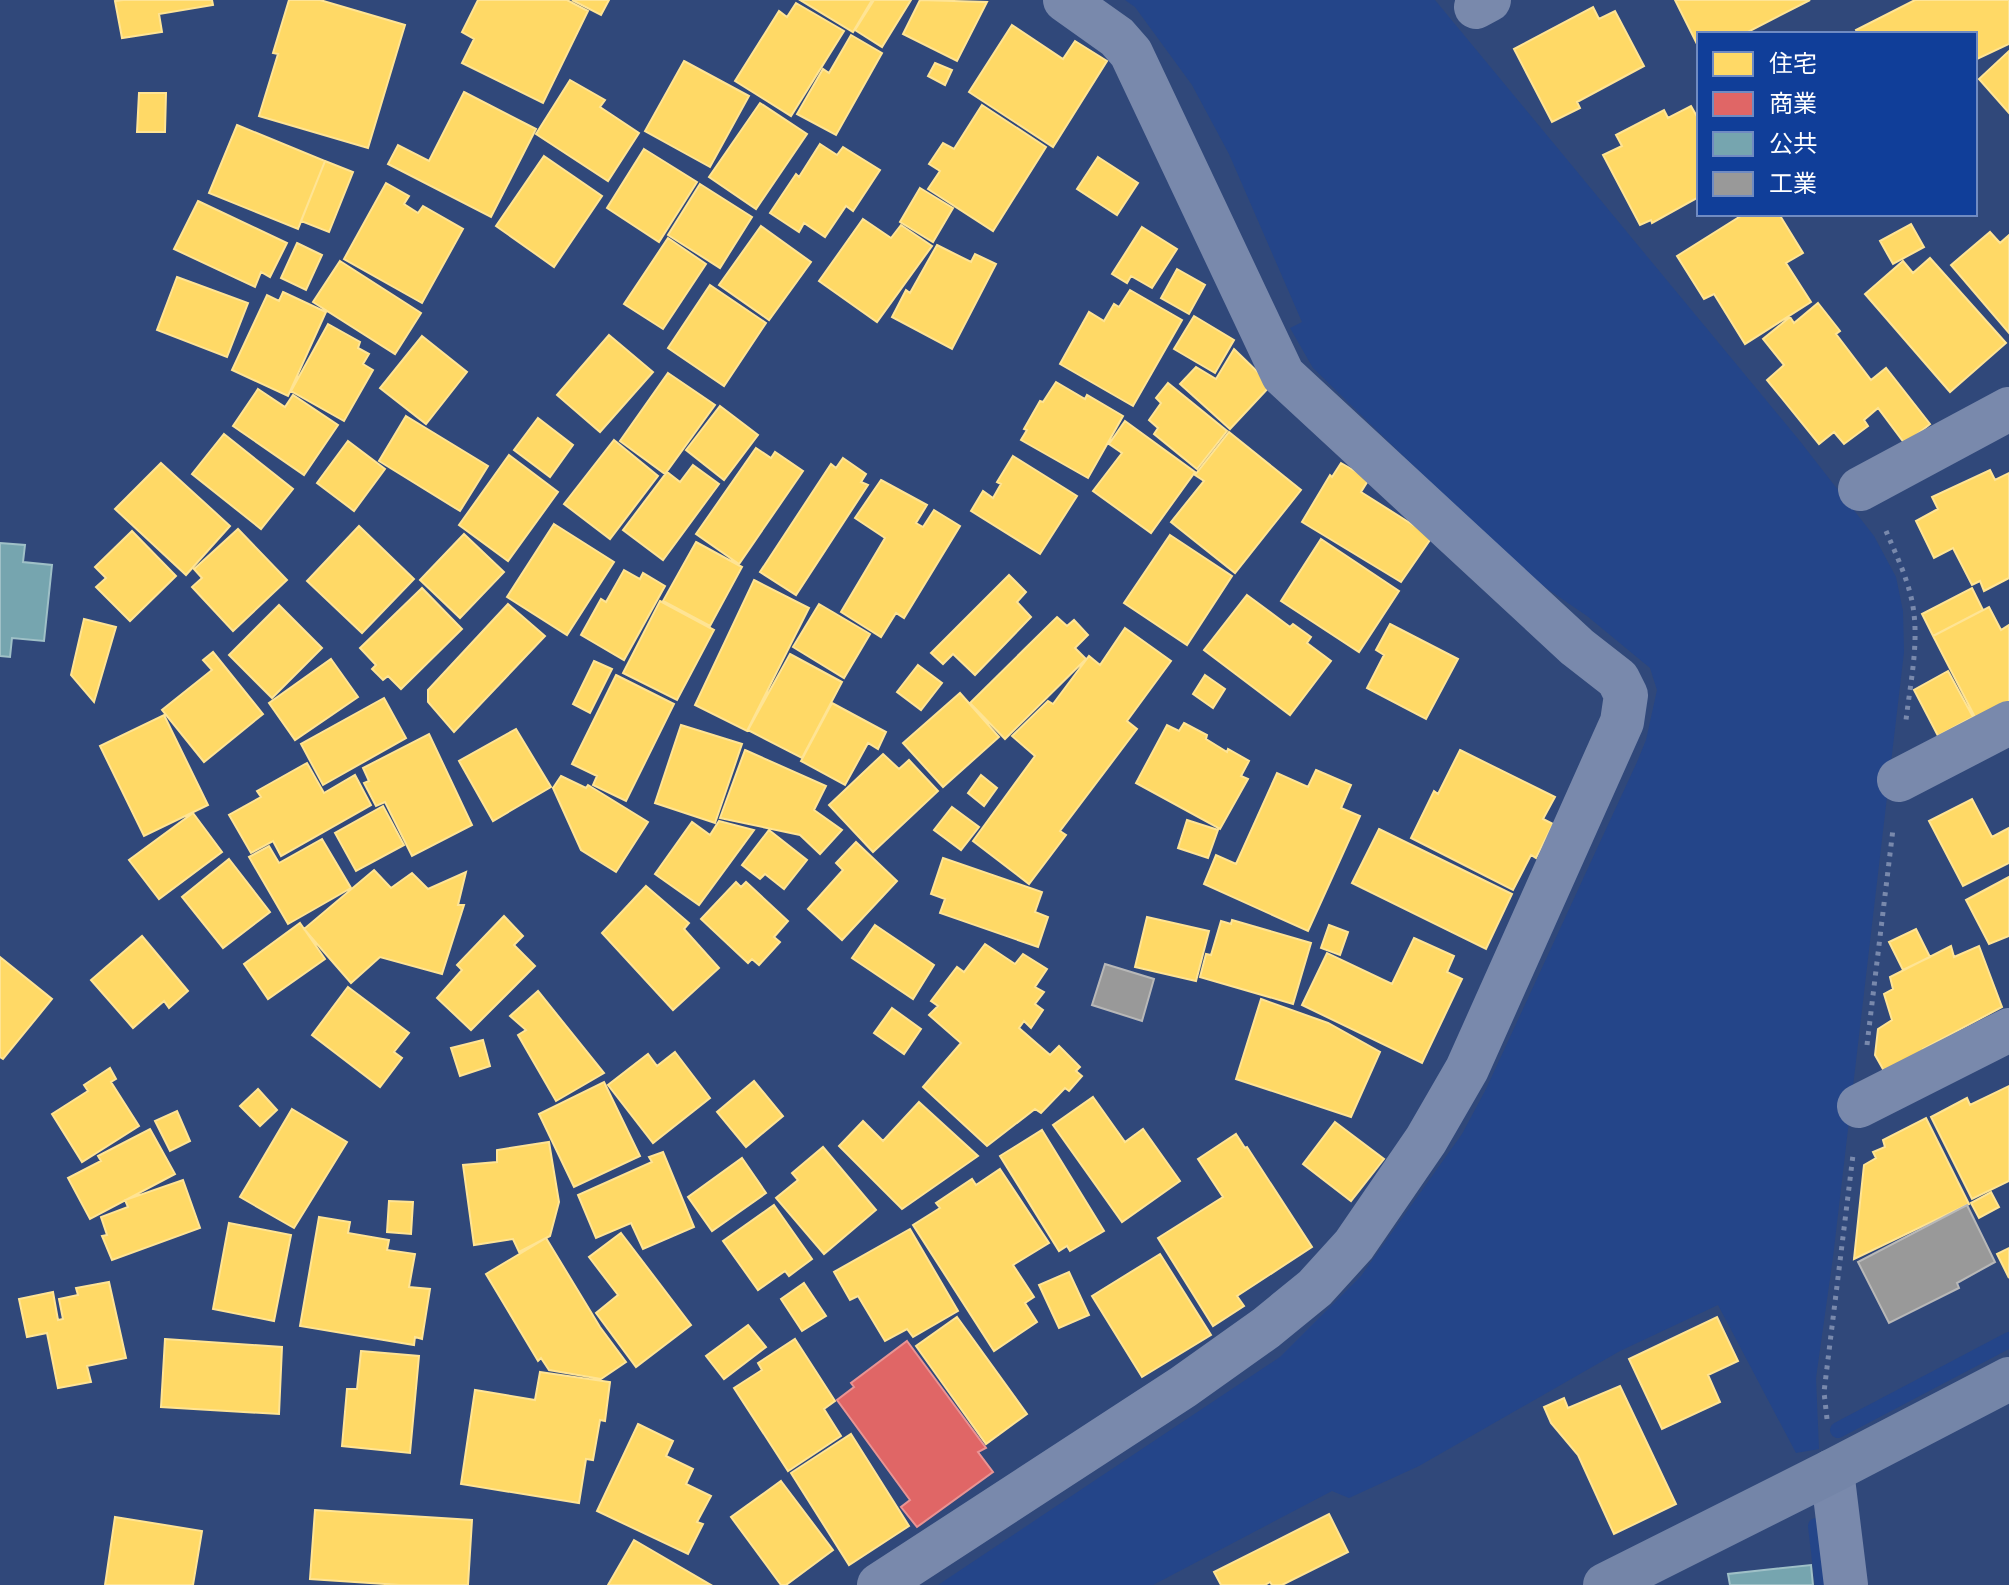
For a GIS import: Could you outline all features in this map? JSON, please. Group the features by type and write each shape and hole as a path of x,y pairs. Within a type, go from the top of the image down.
{"street":[{"path":"879,1585 1183,1387 1266,1328 1315,1288 1354,1245 1426,1140 1467,1069 1622,722 1626,695 1618,679 1577,647 1283,375 1131,53 1117,37 1065,0"},
{"path":"1860,489 2009,409"},
{"path":"1899,780 2009,723"},
{"path":"1859,1106 2009,1030"},
{"path":"1605,1585 2009,1379"},
{"path":"1832,1471 1846,1585"}],"path":[{"path":"1860,489 1884,524 1904,576 1914,614 1913,654"}],"water":[{"path":"1125,0 1435,0 1799,440 1874,536 1896,577 1903,611 1904,652 1816,1378 1819,1449 1796,1453 1718,1305 1620,1351 1419,1466 1349,1498 1332,1491 1153,1585 938,1585 1280,1357 1361,1276 1462,1134 1486,1089 1637,762 1646,740 1657,690 1650,668 1587,616 1521,571 1313,368 1290,328 1302,322 1229,154 1192,85 1135,7"}],"building: 住宅":[{"path":"212,0 213,5 159,14 162,32 122,38 115,1"},
{"path":"289,0 320,0 405,25 368,148 259,116 278,54 273,53"},
{"path":"478,0 567,0 588,11 543,103 462,63 474,39 462,32"},
{"path":"572,0 609,0 601,15"},
{"path":"800,0 872,0 853,32"},
{"path":"874,0 911,0 882,47 855,30"},
{"path":"920,0 987,2 957,61 903,34"},
{"path":"1675,0 1810,0 1748,32 1697,32 1697,44"},
{"path":"1915,0 2009,0 2009,44 1977,59 1977,32 1856,30"},
{"path":"796,3 844,31 791,116 735,81 779,11 787,17"},
{"path":"1593,7 1599,19 1615,11 1644,66 1577,102 1580,108 1552,122 1514,49"},
{"path":"1012,25 1063,59 1075,41 1107,61 1053,147 969,92"},
{"path":"851,35 882,53 836,135 797,114 823,69 829,73"},
{"path":"2009,51 2009,113 1979,79"},
{"path":"684,61 749,96 710,167 645,131"},
{"path":"935,63 952,70 945,85 928,76"},
{"path":"570,80 605,100 600,107 639,133 608,181 536,134"},
{"path":"464,92 536,129 491,217 388,164 398,145 429,161"},
{"path":"139,93 166,93 165,132 137,132"},
{"path":"760,103 807,134 756,209 709,177"},
{"path":"982,105 1046,147 993,231 928,189 940,171 929,164 943,143 954,149"},
{"path":"1691,106 1697,116 1697,198 1652,223 1651,220 1640,225 1603,155 1622,146 1616,135 1664,110 1668,118"},
{"path":"237,125 325,161 298,229 209,193"},
{"path":"820,144 837,155 843,147 880,170 853,211 846,206 825,237 804,223 799,232 770,213"},
{"path":"644,149 697,182 659,242 607,208"},
{"path":"544,156 602,196 554,267 496,226"},
{"path":"1098,157 1138,183 1117,215 1077,189"},
{"path":"325,161 353,172 329,232 301,221"},
{"path":"386,183 409,196 404,204 418,213 423,206 463,229 422,303 344,259"},
{"path":"700,184 752,217 720,268 668,235"},
{"path":"920,188 953,208 933,242 900,222"},
{"path":"198,201 287,243 270,277 261,272 255,287 174,249"},
{"path":"1741,216 1780,216 1803,253 1786,263 1811,302 1745,344 1714,294 1704,299 1677,256"},
{"path":"863,219 891,238 901,225 932,246 877,322 819,281"},
{"path":"1911,224 1924,247 1893,264 1880,241"},
{"path":"761,226 811,262 769,320 719,285"},
{"path":"1142,227 1177,249 1152,288 1131,276 1127,283 1112,274"},
{"path":"1990,232 2000,243 2009,235 2009,333 1951,265"},
{"path":"668,238 706,264 663,329 624,304"},
{"path":"297,243 322,255 306,290 281,278"},
{"path":"937,245 971,262 975,254 996,264 952,349 892,317 906,290 910,293"},
{"path":"1930,258 2006,343 1950,392 1865,294 1903,261 1913,273"},
{"path":"340,261 421,313 395,354 313,302"},
{"path":"1177,269 1205,285 1189,314 1161,298"},
{"path":"177,277 248,303 227,357 157,330"},
{"path":"710,285 766,323 724,386 668,348"},
{"path":"1130,290 1182,320 1133,406 1060,364 1089,312 1104,321 1114,304 1119,307"},
{"path":"283,292 326,312 288,396 232,370 267,295 279,301"},
{"path":"1818,303 1840,331 1836,334 1871,380 1886,368 1930,424 1905,444 1878,408 1864,420 1868,426 1844,444 1834,432 1819,444 1767,380 1784,365 1763,339 1790,317 1794,323"},
{"path":"1194,316 1234,340 1215,373 1174,349"},
{"path":"328,324 360,342 358,348 369,354 363,364 373,370 344,421 291,391"},
{"path":"609,335 653,372 600,432 557,395"},
{"path":"422,336 467,372 426,424 380,388"},
{"path":"1234,349 1271,385 1230,429 1180,384 1196,367 1216,379"},
{"path":"668,373 715,405 665,474 620,441"},
{"path":"1056,382 1085,399 1087,395 1123,416 1088,478 1021,440 1040,401 1043,402"},
{"path":"1168,383 1227,431 1197,469 1154,434 1158,428 1149,420 1161,403 1156,398"},
{"path":"258,389 285,407 293,395 338,425 304,475 233,426"},
{"path":"720,406 758,435 724,480 686,450"},
{"path":"406,416 488,466 460,511 379,461"},
{"path":"538,418 573,445 550,477 514,450"},
{"path":"1125,421 1195,472 1151,533 1093,491 1122,453 1109,444"},
{"path":"1229,432 1301,490 1235,573 1171,522 1204,481 1195,475"},
{"path":"224,434 293,489 261,529 192,474"},
{"path":"614,440 658,476 610,539 564,504"},
{"path":"348,441 385,469 354,511 317,483"},
{"path":"756,448 771,458 775,452 803,471 739,564 696,534"},
{"path":"509,455 558,492 508,561 459,525"},
{"path":"1013,456 1077,496 1040,554 971,511 983,491 993,498 1001,484 997,482"},
{"path":"843,458 866,474 861,482 868,485 796,595 760,572 831,464 836,468"},
{"path":"161,463 230,526 186,575 115,509"},
{"path":"1341,463 1369,479 1361,492 1432,537 1401,582 1302,522 1330,475 1332,477"},
{"path":"693,465 719,484 663,560 623,530 667,472 680,482"},
{"path":"1990,470 1995,480 2009,473 2009,578 1984,591 1980,581 1972,585 1953,548 1934,558 1916,521 1938,509 1932,497"},
{"path":"881,480 927,505 916,523 923,527 934,510 960,526 904,618 896,613 881,637 841,612 885,538 855,518"},
{"path":"554,524 614,562 567,635 507,597"},
{"path":"359,526 414,579 362,633 307,581"},
{"path":"238,529 287,580 233,631 192,587 202,578 194,569"},
{"path":"132,531 176,576 130,621 96,587 106,578 95,567"},
{"path":"464,534 504,572 460,618 420,580"},
{"path":"1170,535 1232,576 1187,645 1124,603"},
{"path":"1321,539 1399,591 1359,652 1281,601"},
{"path":"696,542 742,567 710,626 663,601"},
{"path":"624,570 640,579 643,573 665,586 624,660 581,635 601,599 606,602"},
{"path":"1009,575 1026,592 1017,602 1031,617 975,675 953,654 943,664 931,653"},
{"path":"754,580 809,608 747,731 695,705"},
{"path":"422,588 462,629 401,689 388,676 383,680 372,669 376,665 360,648"},
{"path":"1972,588 1983,610 1933,636 1922,614"},
{"path":"1247,595 1290,627 1293,624 1311,637 1307,643 1331,661 1290,715 1204,650"},
{"path":"660,601 714,630 677,700 623,673"},
{"path":"508,604 545,636 454,732 428,702 428,690"},
{"path":"819,604 870,634 844,678 793,647"},
{"path":"279,605 322,648 272,698 229,655"},
{"path":"1989,607 2001,630 2009,625 2009,704 1977,721 1933,636"},
{"path":"1057,617 1067,626 1074,620 1088,635 1075,648 1086,659 1005,739 970,703"},
{"path":"84,619 116,627 94,702 71,675"},
{"path":"1390,624 1458,659 1426,719 1367,688 1384,655 1376,650"},
{"path":"1125,628 1171,661 1127,721 1137,729 1060,831 1066,835 1029,884 973,841 1035,756 1012,736 1048,701 1053,704 1089,656 1100,665"},
{"path":"213,652 263,714 204,762 162,710 212,670 203,660"},
{"path":"790,654 842,682 802,758 748,730"},
{"path":"331,659 358,697 295,740 269,703"},
{"path":"594,661 612,669 590,713 573,704"},
{"path":"918,665 942,683 921,710 897,692"},
{"path":"1948,671 1973,717 1938,736 1914,690"},
{"path":"616,675 674,704 626,801 593,785 597,776 572,764"},
{"path":"1205,675 1225,689 1213,708 1193,694"},
{"path":"960,693 999,737 943,787 903,743"},
{"path":"384,698 406,738 323,785 301,744"},
{"path":"832,703 886,732 878,749 868,743 845,785 801,761"},
{"path":"164,715 208,805 144,836 100,746"},
{"path":"1184,723 1207,735 1206,739 1227,752 1228,749 1249,761 1241,776 1248,779 1220,829 1136,783 1167,725 1179,731"},
{"path":"681,725 742,744 715,823 655,803"},
{"path":"516,729 551,787 493,821 459,761"},
{"path":"429,734 472,825 412,856 385,802 376,806 364,783 369,781 363,768"},
{"path":"745,750 826,786 814,810 842,830 820,854 800,835 720,818"},
{"path":"1460,750 1555,797 1543,819 1553,824 1536,858 1531,855 1513,890 1411,838 1434,791 1438,794"},
{"path":"883,754 899,769 909,760 938,791 873,852 829,805"},
{"path":"307,763 324,793 355,775 371,805 281,856 273,841 251,853 229,815 261,797 257,791"},
{"path":"1316,770 1351,785 1341,808 1360,816 1308,931 1204,884 1216,855 1236,864 1277,773 1308,787"},
{"path":"981,775 997,788 984,806 968,793"},
{"path":"561,776 586,788 588,785 648,822 616,872 581,850 553,788"},
{"path":"1972,799 1992,837 2009,828 2009,863 1963,886 1929,821"},
{"path":"383,806 404,845 356,871 335,833"},
{"path":"952,807 979,827 961,850 934,830"},
{"path":"193,813 222,852 159,899 129,860"},
{"path":"1187,820 1218,830 1208,858 1178,848"},
{"path":"719,821 754,830 699,905 655,874 692,822 710,835"},
{"path":"1379,829 1512,894 1486,949 1352,883"},
{"path":"769,830 807,860 784,889 765,874 760,879 742,865"},
{"path":"322,839 351,888 288,924 249,857 269,846 279,863"},
{"path":"856,842 897,881 842,940 808,909 843,870 836,863"},
{"path":"943,858 1042,892 1035,912 1048,917 1038,947 940,913 945,899 931,894"},
{"path":"229,859 270,912 223,948 182,897"},
{"path":"374,870 391,888 412,873 428,889 466,872 458,905 464,905 442,974 380,957 351,983 304,929"},
{"path":"2009,877 2009,936 1989,944 1966,900"},
{"path":"736,882 741,887 746,882 788,921 774,937 780,942 759,965 752,959 748,963 701,919"},
{"path":"646,886 689,923 684,929 719,968 673,1010 602,933"},
{"path":"504,916 523,936 514,945 535,966 471,1030 437,998 462,970 457,965"},
{"path":"1147,917 1209,931 1196,981 1135,967"},
{"path":"1232,920 1311,943 1293,1004 1200,977 1206,954 1211,955 1221,921 1231,924"},
{"path":"300,923 325,959 268,999 244,964"},
{"path":"875,925 934,965 913,999 852,958"},
{"path":"1329,925 1348,932 1340,955 1321,948"},
{"path":"1916,929 1930,957 1903,970 1889,942"},
{"path":"142,936 188,991 169,1008 164,1001 133,1028 91,980"},
{"path":"1414,938 1454,956 1447,972 1462,979 1422,1063 1302,1005 1327,953 1392,984"},
{"path":"985,944 1015,964 1023,954 1047,969 1035,987 1044,992 1035,1004 1043,1010 1031,1028 1024,1021 1019,1028 1050,1055 1059,1046 1080,1067 1076,1071 1082,1076 1069,1091 1065,1088 1041,1113 1035,1109 987,1146 923,1087 961,1043 929,1015 938,1006 931,1001 957,967 964,972"},
{"path":"1951,946 1954,957 1979,946 2002,1007 1884,1071 1875,1055 1878,1029 1892,1020 1884,994 1893,989 1890,977"},
{"path":"0,957 52,999 3,1059 0,1057"},
{"path":"348,987 409,1033 394,1052 402,1058 380,1087 312,1035"},
{"path":"538,991 604,1073 556,1101 518,1035 526,1030 510,1016"},
{"path":"1261,999 1328,1023 1380,1052 1351,1117 1236,1079"},
{"path":"892,1008 921,1029 904,1054 874,1033"},
{"path":"483,1040 490,1066 460,1076 451,1048"},
{"path":"675,1052 710,1098 653,1143 608,1085 648,1054 657,1066"},
{"path":"110,1068 116,1079 111,1082 139,1126 82,1162 52,1114 88,1091 84,1085"},
{"path":"754,1081 783,1116 746,1147 717,1112"},
{"path":"604,1082 640,1156 574,1187 539,1114"},
{"path":"2009,1086 2009,1181 1972,1199 1931,1117 1967,1098 1970,1105"},
{"path":"258,1089 277,1110 260,1126 240,1106"},
{"path":"1093,1097 1125,1142 1143,1129 1180,1181 1122,1222 1053,1125"},
{"path":"919,1102 978,1156 902,1209 839,1146 863,1121 883,1141"},
{"path":"292,1109 347,1142 294,1228 240,1197"},
{"path":"177,1111 190,1141 170,1151 155,1121"},
{"path":"1926,1118 1969,1204 1854,1259 1864,1165 1876,1158 1873,1152 1885,1147 1883,1140"},
{"path":"1335,1122 1384,1159 1351,1201 1303,1164"},
{"path":"150,1129 175,1174 90,1219 68,1178 101,1161 98,1156"},
{"path":"1042,1130 1104,1231 1070,1251 1067,1246 1059,1251 1000,1156"},
{"path":"1236,1134 1312,1247 1237,1296 1244,1306 1213,1326 1158,1238 1223,1197 1198,1159"},
{"path":"549,1142 559,1202 550,1236 519,1252 513,1239 474,1245 463,1165 497,1162 497,1150"},
{"path":"823,1147 876,1210 824,1254 776,1198 798,1180 792,1173"},
{"path":"663,1152 694,1227 643,1249 631,1223 596,1238 578,1195 652,1162 649,1157"},
{"path":"742,1158 766,1193 712,1231 688,1197"},
{"path":"1000,1169 1049,1243 1013,1265 1034,1297 1025,1303 1037,1322 994,1351 913,1225 940,1208 936,1203 972,1179 976,1185"},
{"path":"183,1180 200,1228 112,1260 102,1236 107,1235 101,1217 128,1207 125,1200"},
{"path":"1991,1192 1999,1207 1979,1218 1971,1203"},
{"path":"389,1201 413,1202 411,1234 387,1232"},
{"path":"774,1205 812,1259 789,1276 785,1271 758,1290 723,1241"},
{"path":"319,1217 350,1222 348,1233 389,1240 387,1250 415,1254 409,1287 430,1289 422,1339 415,1337 414,1345 300,1326"},
{"path":"229,1223 291,1235 274,1321 213,1309"},
{"path":"910,1229 958,1311 913,1337 907,1329 885,1341 858,1296 850,1300 834,1272"},
{"path":"621,1233 691,1325 636,1367 596,1313 618,1295 589,1257"},
{"path":"546,1238 600,1327 626,1362 601,1379 549,1370 541,1358 538,1361 486,1274"},
{"path":"2009,1248 2009,1278 1997,1254"},
{"path":"1160,1254 1211,1335 1142,1377 1092,1296"},
{"path":"1069,1272 1089,1315 1059,1328 1039,1285"},
{"path":"109,1282 126,1358 87,1366 91,1382 58,1388 47,1333 27,1337 19,1299 53,1292 58,1320 63,1319 59,1299 78,1295 76,1288"},
{"path":"804,1283 826,1316 802,1331 781,1299"},
{"path":"957,1317 1027,1414 986,1444 916,1346"},
{"path":"1717,1317 1738,1361 1708,1375 1720,1402 1662,1429 1629,1359"},
{"path":"748,1325 766,1347 724,1379 706,1356"},
{"path":"165,1339 282,1347 279,1414 161,1407"},
{"path":"795,1339 835,1401 824,1409 841,1436 788,1471 734,1388 762,1370 758,1363"},
{"path":"361,1351 419,1356 410,1453 342,1446 347,1389 357,1389"},
{"path":"540,1372 610,1382 605,1421 600,1420 593,1460 586,1459 579,1503 461,1484 475,1390 535,1400"},
{"path":"1620,1386 1676,1504 1614,1534 1578,1455 1551,1423 1544,1407 1564,1398 1568,1408"},
{"path":"638,1424 673,1441 666,1456 693,1469 686,1484 711,1496 697,1522 703,1524 688,1554 597,1511"},
{"path":"851,1434 909,1526 849,1565 791,1473"},
{"path":"781,1481 833,1550 786,1585 781,1585 731,1517"},
{"path":"315,1510 472,1520 468,1585 400,1585 310,1579"},
{"path":"1329,1514 1348,1552 1282,1585 1272,1585 1270,1582 1265,1585 1221,1585 1214,1572"},
{"path":"115,1517 202,1531 193,1585 105,1585"},
{"path":"634,1540 711,1585 608,1585"}],"building: 商業":[{"path":"907,1341 986,1448 978,1452 993,1472 917,1527 901,1507 910,1500 837,1400 854,1387 851,1383"}],"building: 公共":[{"path":"0,543 25,545 23,562 52,565 44,641 12,638 10,657 0,656"},
{"path":"1811,1565 1813,1585 1730,1585 1728,1574"}],"building: 工業":[{"path":"1105,964 1154,979 1142,1021 1092,1005"},
{"path":"1967,1205 1995,1262 1957,1283 1959,1288 1889,1323 1858,1262"}],"waterway":[{"path":"1838,1430 2009,1340"},
{"path":"1816,1526 1823,1585"}]}
